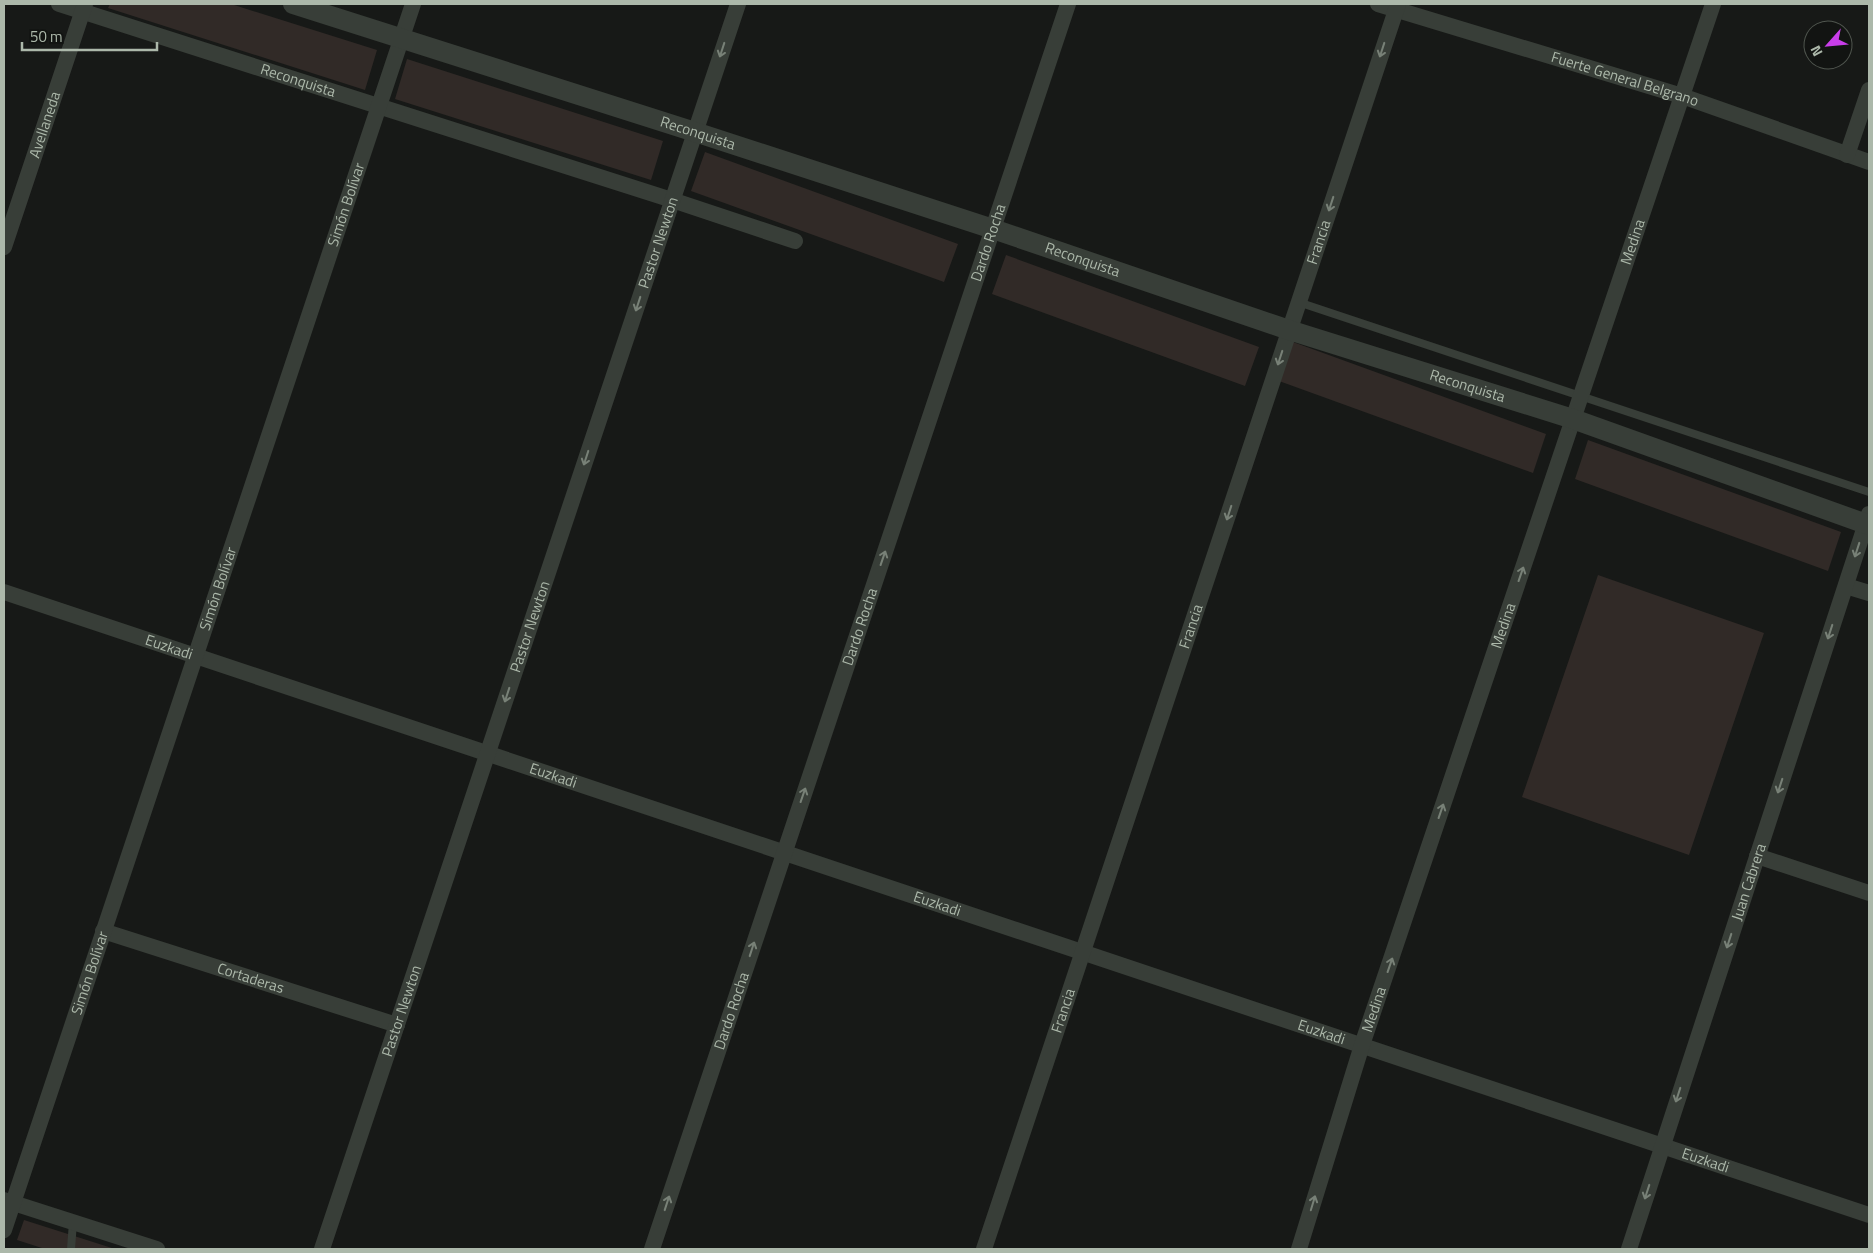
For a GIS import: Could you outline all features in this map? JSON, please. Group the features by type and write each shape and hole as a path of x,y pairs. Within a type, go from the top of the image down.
{"street":[{"name":"Reconquista","path":"59,4 83,8 795,241"},
{"name":"Reconquista","path":"292,4 993,229 1289,330 1573,419 1868,521"},
{"name":"Simón Bolívar","path":"4,1230 8,1201 103,931 413,4"},
{"name":"Pastor Newton","path":"322,1249 738,4"},
{"name":"Dardo Rocha","path":"652,1249 1068,4"},
{"name":"Fuerte General Belgrano","path":"1378,4 1396,7 1682,96 1869,162"},
{"name":"Medina","path":"1299,1249 1362,1046 1713,4"},
{"name":"Francia","path":"984,1249 1396,7"},
{"name":"Avellaneda","path":"4,247 83,8"},
{"path":"1847,155 1869,90"},
{"name":"Juan Cabrera","path":"1628,1249 1868,521"},
{"path":"1846,586 1869,593"},
{"name":"Euzkadi","path":"4,592 1869,1215"},
{"path":"1757,856 1869,893"},
{"name":"Cortaderas","path":"103,931 397,1025"},
{"path":"8,1201 138,1246 158,1249"}],"lane":[{"path":"1298,302 1869,492"},
{"path":"71,1249 73,1222"}],"shaded area":[{"path":"110,4 231,4 377,50 365,90 108,8"},
{"path":"407,59 663,141 651,180 395,99"},
{"path":"705,152 958,244 944,282 691,191"},
{"path":"1006,255 1259,347 1245,386 992,294"},
{"path":"1293,342 1546,434 1533,473 1279,381"},
{"path":"1588,440 1841,532 1828,571 1575,479"},
{"path":"1598,575 1764,633 1689,855 1522,797"},
{"path":"24,1220 115,1249 45,1249 17,1240"}]}
